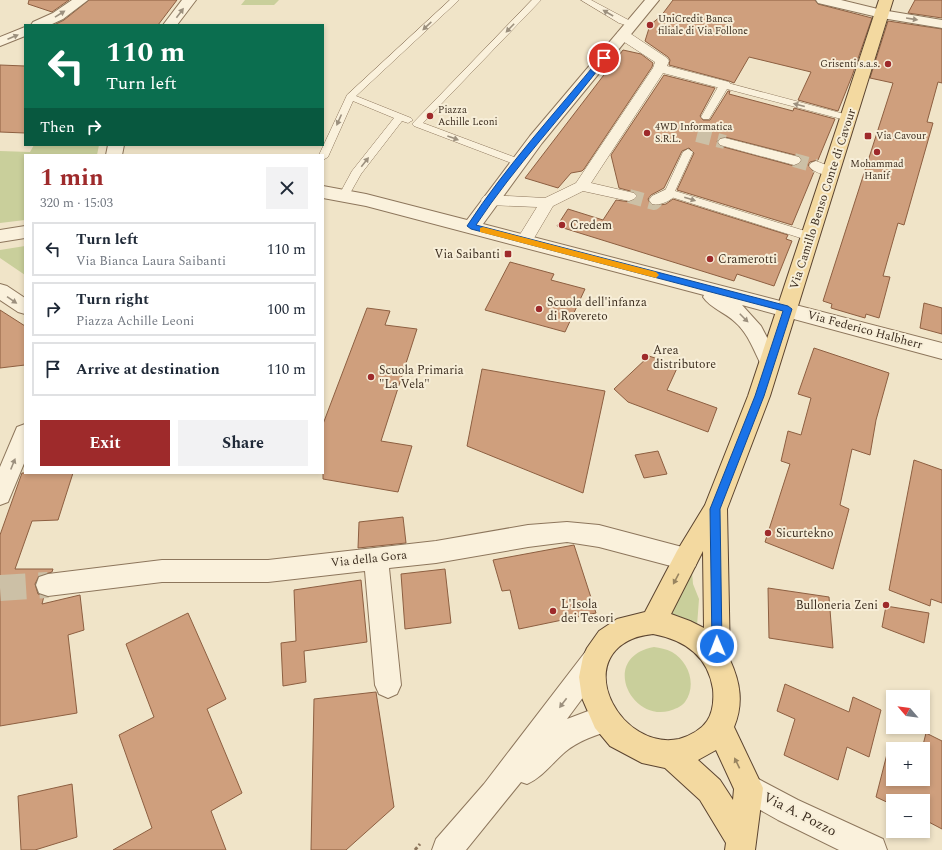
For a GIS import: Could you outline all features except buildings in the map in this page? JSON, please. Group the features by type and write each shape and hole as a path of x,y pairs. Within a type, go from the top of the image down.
{"main road":[{"name":"Via Camillo Benso Conte di Cavour","path":"653,622 686,559 715,509 759,396 812,237 884,7"},
{"name":"Via Camillo Benso Conte di Cavour","path":"715,509 717,661"},
{"name":"Via Camillo Benso Conte di Cavour","path":"653,622 672,625 690,633 705,645 717,661 725,677 728,694 726,711 719,726 707,741 690,750 670,754 650,752 632,745 616,733 604,719 594,699 592,679 595,660 608,640 617,632 634,625 653,622"},
{"path":"719,726 749,788 741,845"},
{"path":"670,754 710,790 741,845"}],"street":[{"path":"40,24 58,16 81,0"},
{"path":"171,24 189,0"},
{"path":"471,226 518,162 652,0"},
{"path":"823,0 884,7 942,24"},
{"path":"489,200 547,203 581,186 660,68 662,62 631,25"},
{"path":"0,42 24,31"},
{"path":"660,68 724,86"},
{"path":"725,142 794,160"},
{"path":"816,166 832,172"},
{"path":"581,186 629,196"},
{"path":"324,192 344,195 471,226 688,283 729,305 745,317 756,332 770,362"},
{"path":"524,241 547,203"},
{"path":"0,236 24,232"},
{"name":"Via Federico Halbherr","path":"688,283 942,351"},
{"path":"0,291 24,306"},
{"path":"0,495 24,435"},
{"name":"Via della Gora","path":"48,585 162,571 268,571 436,552 528,536 567,532 600,536 686,559"},
{"path":"376,558 388,685"},
{"name":"Via Camillo Benso Conte di Cavour","path":"447,850 494,794 595,660"},
{"name":"Via Camillo Benso Conte di Cavour","path":"494,794 513,782 556,741 578,728 604,719"},
{"name":"Via A. Pozzo","path":"749,788 788,810 872,850"}],"lane":[{"path":"324,155 350,97 455,0"},
{"path":"417,124 537,0"},
{"path":"585,0 631,25"},
{"path":"706,117 724,86 849,118"},
{"path":"350,97 518,162"},
{"path":"344,195 356,173 400,117"},
{"path":"688,152 663,196 812,237"}],"green space":[{"path":"245,0 279,0 274,5 241,5"},
{"path":"33,146 99,146 97,154 24,154 24,220 0,223 0,151 30,152"},
{"path":"24,246 24,274 0,258 0,250"},
{"path":"692,572 693,584 699,599 697,626 679,616 665,613"},
{"path":"654,647 672,652 678,656 687,668 691,681 689,695 685,702 676,709 655,712 643,707 633,698 627,686 625,674 628,663 638,653"}],"tunnel":[{"path":"697,135 725,142"},
{"path":"794,160 816,166"},
{"path":"629,196 654,203 657,200"},
{"path":"0,588 48,585"}],"slow traffic":[{"path":"483,230 656,275"}],"place":[{"name":"UniCredit Banca filiale di Via Follone","path":"650,25"},
{"name":"Grisenti s.a.s.","path":"888,64"},
{"name":"Piazza Achille Leoni","path":"430,116"},
{"name":"4WD Informatica S.R.L.","path":"647,133"},
{"name":"Via Cavour","path":"868,136"},
{"name":"Mohammad Hanif","path":"877,152"},
{"name":"Credem","path":"562,225"},
{"name":"Via Saibanti","path":"508,254"},
{"name":"Cramerotti","path":"710,259"},
{"name":"Scuola dell'infanza di Rovereto","path":"539,309"},
{"name":"Area distributore","path":"645,357"},
{"name":"Scuola Primaria \"La Vela\"","path":"371,377"},
{"name":"Sicurtekno","path":"768,533"},
{"name":"Bulloneria Zeni","path":"886,605"},
{"name":"L'Isola dei Tesori","path":"553,611"}],"route":[{"path":"604,58 518,162 471,226 788,309 759,396 715,509 717,646"}]}
